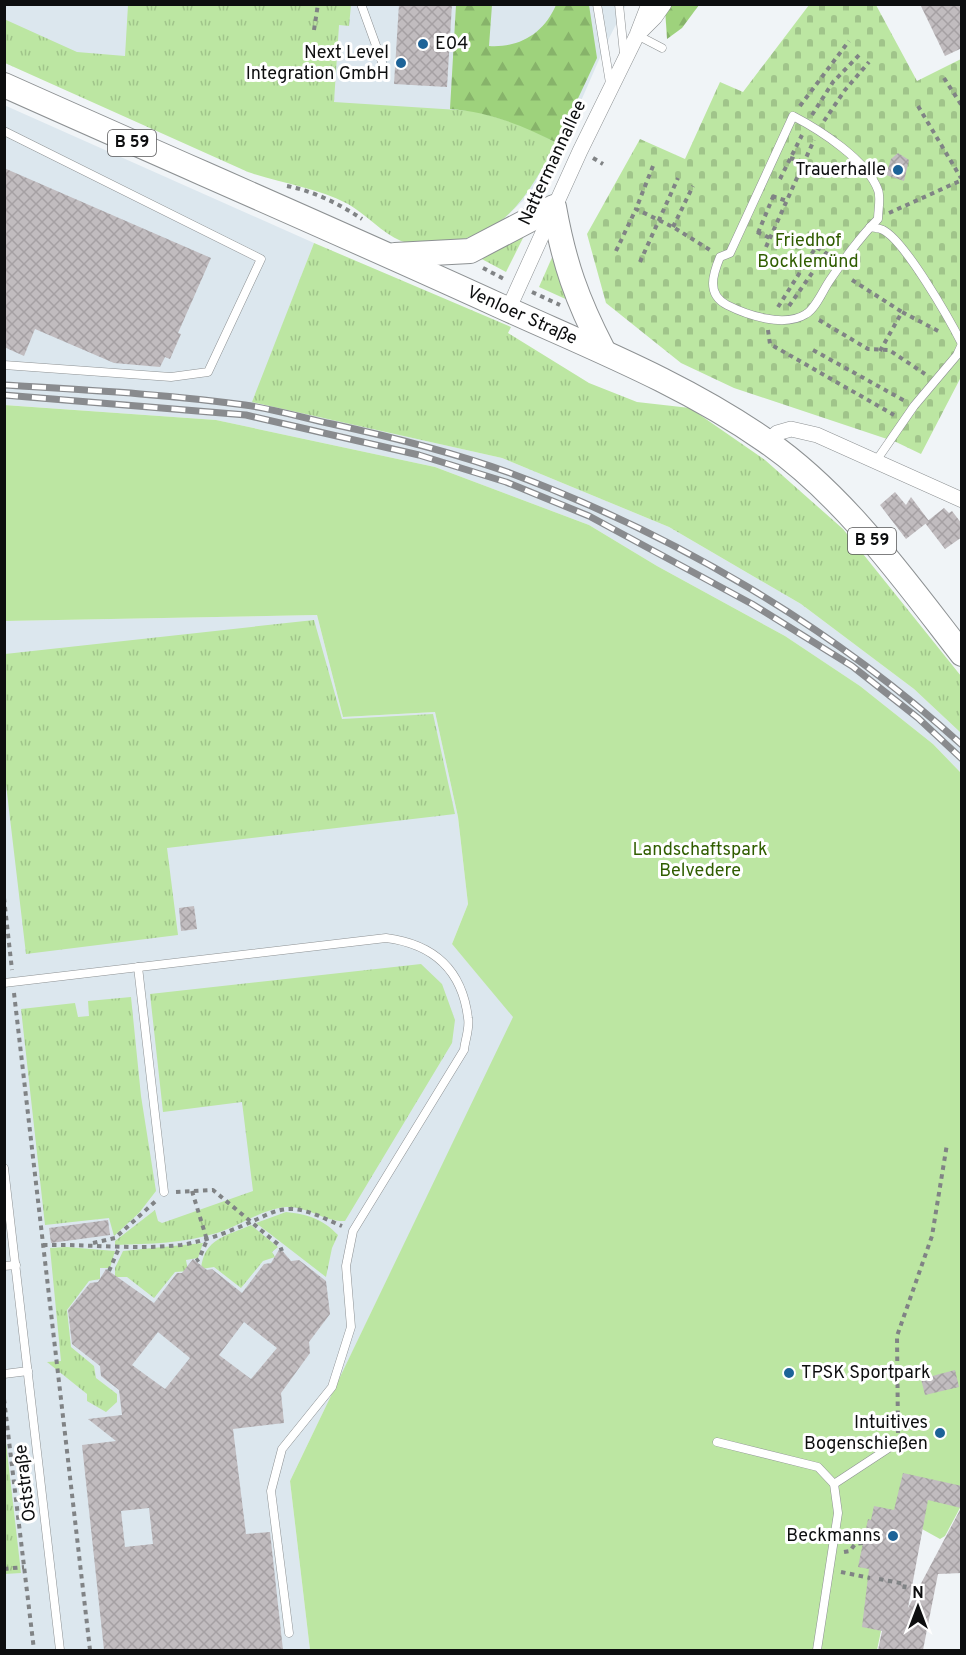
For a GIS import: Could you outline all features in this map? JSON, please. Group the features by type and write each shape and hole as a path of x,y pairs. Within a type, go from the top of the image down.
{"main road":[{"name":"Venloer Straße","path":"4,86 663,378 767,442 822,487 860,526 962,654"},
{"path":"387,256 470,251 554,207 561,246 573,288 603,350"}],"street":[{"name":"Nattermannallee","path":"508,310 649,4"},
{"name":"Nattermannallee","path":"637,34 656,17 664,4"},
{"path":"767,442 777,433 791,429 817,435 962,500"}],"lane":[{"path":"361,4 382,62"},
{"path":"597,4 611,87"},
{"path":"619,4 625,59"},
{"path":"637,34 662,48"},
{"path":"793,116 818,129 866,172 879,191 878,219 842,263 808,313 792,320 743,313 720,302 712,291 713,274 720,257 730,253 793,116"},
{"path":"4,131 261,259 208,372 171,377 4,365"},
{"path":"870,227 884,230 898,245 943,306 962,344 957,355 914,406 876,461"},
{"path":"9,983 386,938 410,941 435,953 459,982 469,1019 464,1050 353,1231 346,1266 351,1327 332,1387 282,1449 271,1491 289,1633"},
{"path":"138,968 164,1192"},
{"name":"Oststraße","path":"4,1168 60,1650"},
{"path":"4,1266 15,1265"},
{"path":"4,1374 28,1371"},
{"path":"717,1442 818,1467 834,1484 838,1513 817,1650"},
{"path":"834,1484 898,1442"}],"path":[{"path":"314,30 318,4"},
{"path":"793,116 849,40"},
{"path":"766,248 818,129 845,90 869,62"},
{"path":"945,78 962,106"},
{"path":"878,219 961,179 918,106"},
{"path":"616,251 653,166"},
{"path":"640,262 678,178"},
{"path":"673,227 693,186"},
{"path":"636,209 658,222 673,227 720,257"},
{"path":"842,263 816,247 770,318 767,337 770,345 904,420"},
{"path":"470,251 475,264 518,286"},
{"path":"780,319 826,253"},
{"path":"852,280 902,312 962,344"},
{"path":"880,351 902,312"},
{"path":"808,313 868,349 889,350 937,381"},
{"path":"813,350 914,406"},
{"path":"4,898 9,983 44,1245 90,1650"},
{"path":"898,1442 897,1336 932,1236 947,1144"},
{"path":"89,1244 115,1238 164,1192 213,1190 280,1246 282,1251"},
{"path":"192,1191 207,1240 200,1259 196,1261"},
{"path":"44,1245 89,1244 119,1248 180,1245 207,1240 277,1210 290,1209 308,1212 353,1231"},
{"path":"109,1271 119,1248"},
{"path":"4,1399 34,1650"},
{"path":"844,1552 850,1551 855,1544 863,1543"},
{"path":"4,1569 24,1567"},
{"path":"842,1572 870,1578"},
{"path":"879,1579 905,1584 904,1590"}],"shaded area":[{"path":"4,5 626,5 577,110 529,195 493,229 5,25"},
{"path":"4,105 314,243 253,402 502,458 669,527 801,604 914,689 961,733 961,773 933,744 860,686 785,636 657,566 589,525 435,467 216,420 5,405"},
{"path":"317,615 343,717 435,712 458,817 468,904 452,944 514,1017 290,1481 310,1650 5,1650 4,621"}],"green space":[{"path":"128,5 351,5 349,26 339,25 334,102 474,111 522,125 557,143 526,194 501,220 486,230 468,238 447,242 401,241 355,208 336,198 248,172 5,63 4,19 77,52 125,56"},
{"path":"456,5 492,5 489,46 500,46 530,37 545,24 556,5 589,5 597,58 557,143 505,120 450,109"},
{"path":"667,5 699,5 682,28 667,39 665,8"},
{"name":"Friedhof Bocklemünd","path":"809,5 876,5 917,81 961,59 961,377 921,454 896,442 734,388 681,363 606,303 587,234 640,139 685,159 720,82 743,92"},
{"path":"524,236 506,272 478,257"},
{"path":"314,243 511,327 508,333 589,383 637,402 690,408 765,460 843,529 961,676 961,733 914,689 801,604 669,527 502,458 252,402"},
{"path":"554,253 570,301 539,287"},
{"name":"Landschaftspark Belvedere","path":"4,405 216,420 435,467 589,525 657,566 785,636 860,686 933,744 961,773 961,1506 945,1536 940,1539 922,1529 890,1588 877,1650 310,1650 290,1481 513,1017 452,944 468,904 458,817 435,712 343,717 317,615 5,621"},
{"path":"314,620 342,719 433,714 455,814 167,848 178,935 26,954 5,776 5,654"},
{"path":"421,964 442,984 455,1020 452,1043 345,1221 330,1219 294,1207 286,1207 260,1214 226,1230 192,1239 115,1245 115,1241 155,1210 158,1221 162,1223 253,1191 242,1102 163,1112 150,994"},
{"path":"131,997 141,1096 156,1191 139,1213 114,1236 109,1218 45,1225 21,1009 75,1003 78,1017 89,1016 88,1001"},
{"path":"286,1212 314,1218 338,1235 332,1248 326,1277 256,1223"},
{"path":"251,1225 278,1247 272,1252 275,1257 263,1261 241,1288 214,1267 201,1269 203,1259 212,1244"},
{"path":"203,1243 198,1258 186,1260 188,1271 175,1272 154,1298 127,1277 115,1277 115,1268 123,1251"},
{"path":"50,1248 115,1251 110,1268 100,1268 100,1279 89,1281 67,1310 71,1347 94,1366 96,1378 117,1394 117,1402 106,1412 87,1401 87,1394 47,1362 61,1361"},
{"path":"4,1425 21,1573 5,1574 4,1574"}],"building":[{"name":"E04","path":"399,4 452,4 447,87 394,84"},
{"path":"920,4 962,4 962,48 945,56"},
{"name":"Trauerhalle","path":"898,153 909,160 904,181 886,175 891,159"},
{"path":"4,168 211,258 178,333 181,334 170,359 165,357 160,367 114,363 35,329 24,356 4,347"},
{"path":"895,492 906,505 911,497 929,521 906,539 880,505"},
{"path":"944,508 949,513 952,511 962,524 962,537 945,549 925,523"},
{"path":"194,906 197,929 181,931 179,908"},
{"path":"108,1220 110,1235 51,1243 49,1228"},
{"path":"280,1248 291,1261 299,1260 326,1281 330,1314 309,1342 310,1353 281,1393 284,1423 233,1429 246,1534 270,1532 283,1650 104,1650 82,1445 116,1441 88,1419 122,1415 119,1390 101,1376 100,1366 72,1344 68,1310 90,1283 98,1282 106,1269 154,1303 177,1273 182,1273 193,1259 207,1270 212,1269 242,1293 264,1264 271,1263","holes":["244,1322 277,1348 251,1379 219,1355","158,1332 190,1358 165,1389 132,1365","149,1508 153,1544 125,1547 121,1511"]},
{"path":"955,1370 959,1387 925,1395 921,1379"},
{"path":"903,1473 962,1486 962,1573 938,1574 923,1650 878,1650 882,1631 862,1627 869,1569 858,1567 868,1519 871,1520 874,1506 894,1510","holes":["928,1500 961,1508 908,1608"]}],"railway":[{"path":"4,385 155,395 256,407 377,434 466,458 510,473 571,497 632,525 749,588 860,661 962,745"},
{"path":"4,395 246,415 419,455 506,482 589,516 752,604 852,666 918,718 962,759"}],"place":[{"name":"E04","path":"423,44"},
{"name":"Next Level Integration GmbH","path":"401,63"},
{"name":"Trauerhalle","path":"898,170"},
{"name":"TPSK Sportpark","path":"789,1373"},
{"name":"Intuitives Bogenschießen","path":"940,1433"},
{"name":"Beckmanns","path":"893,1536"}]}
